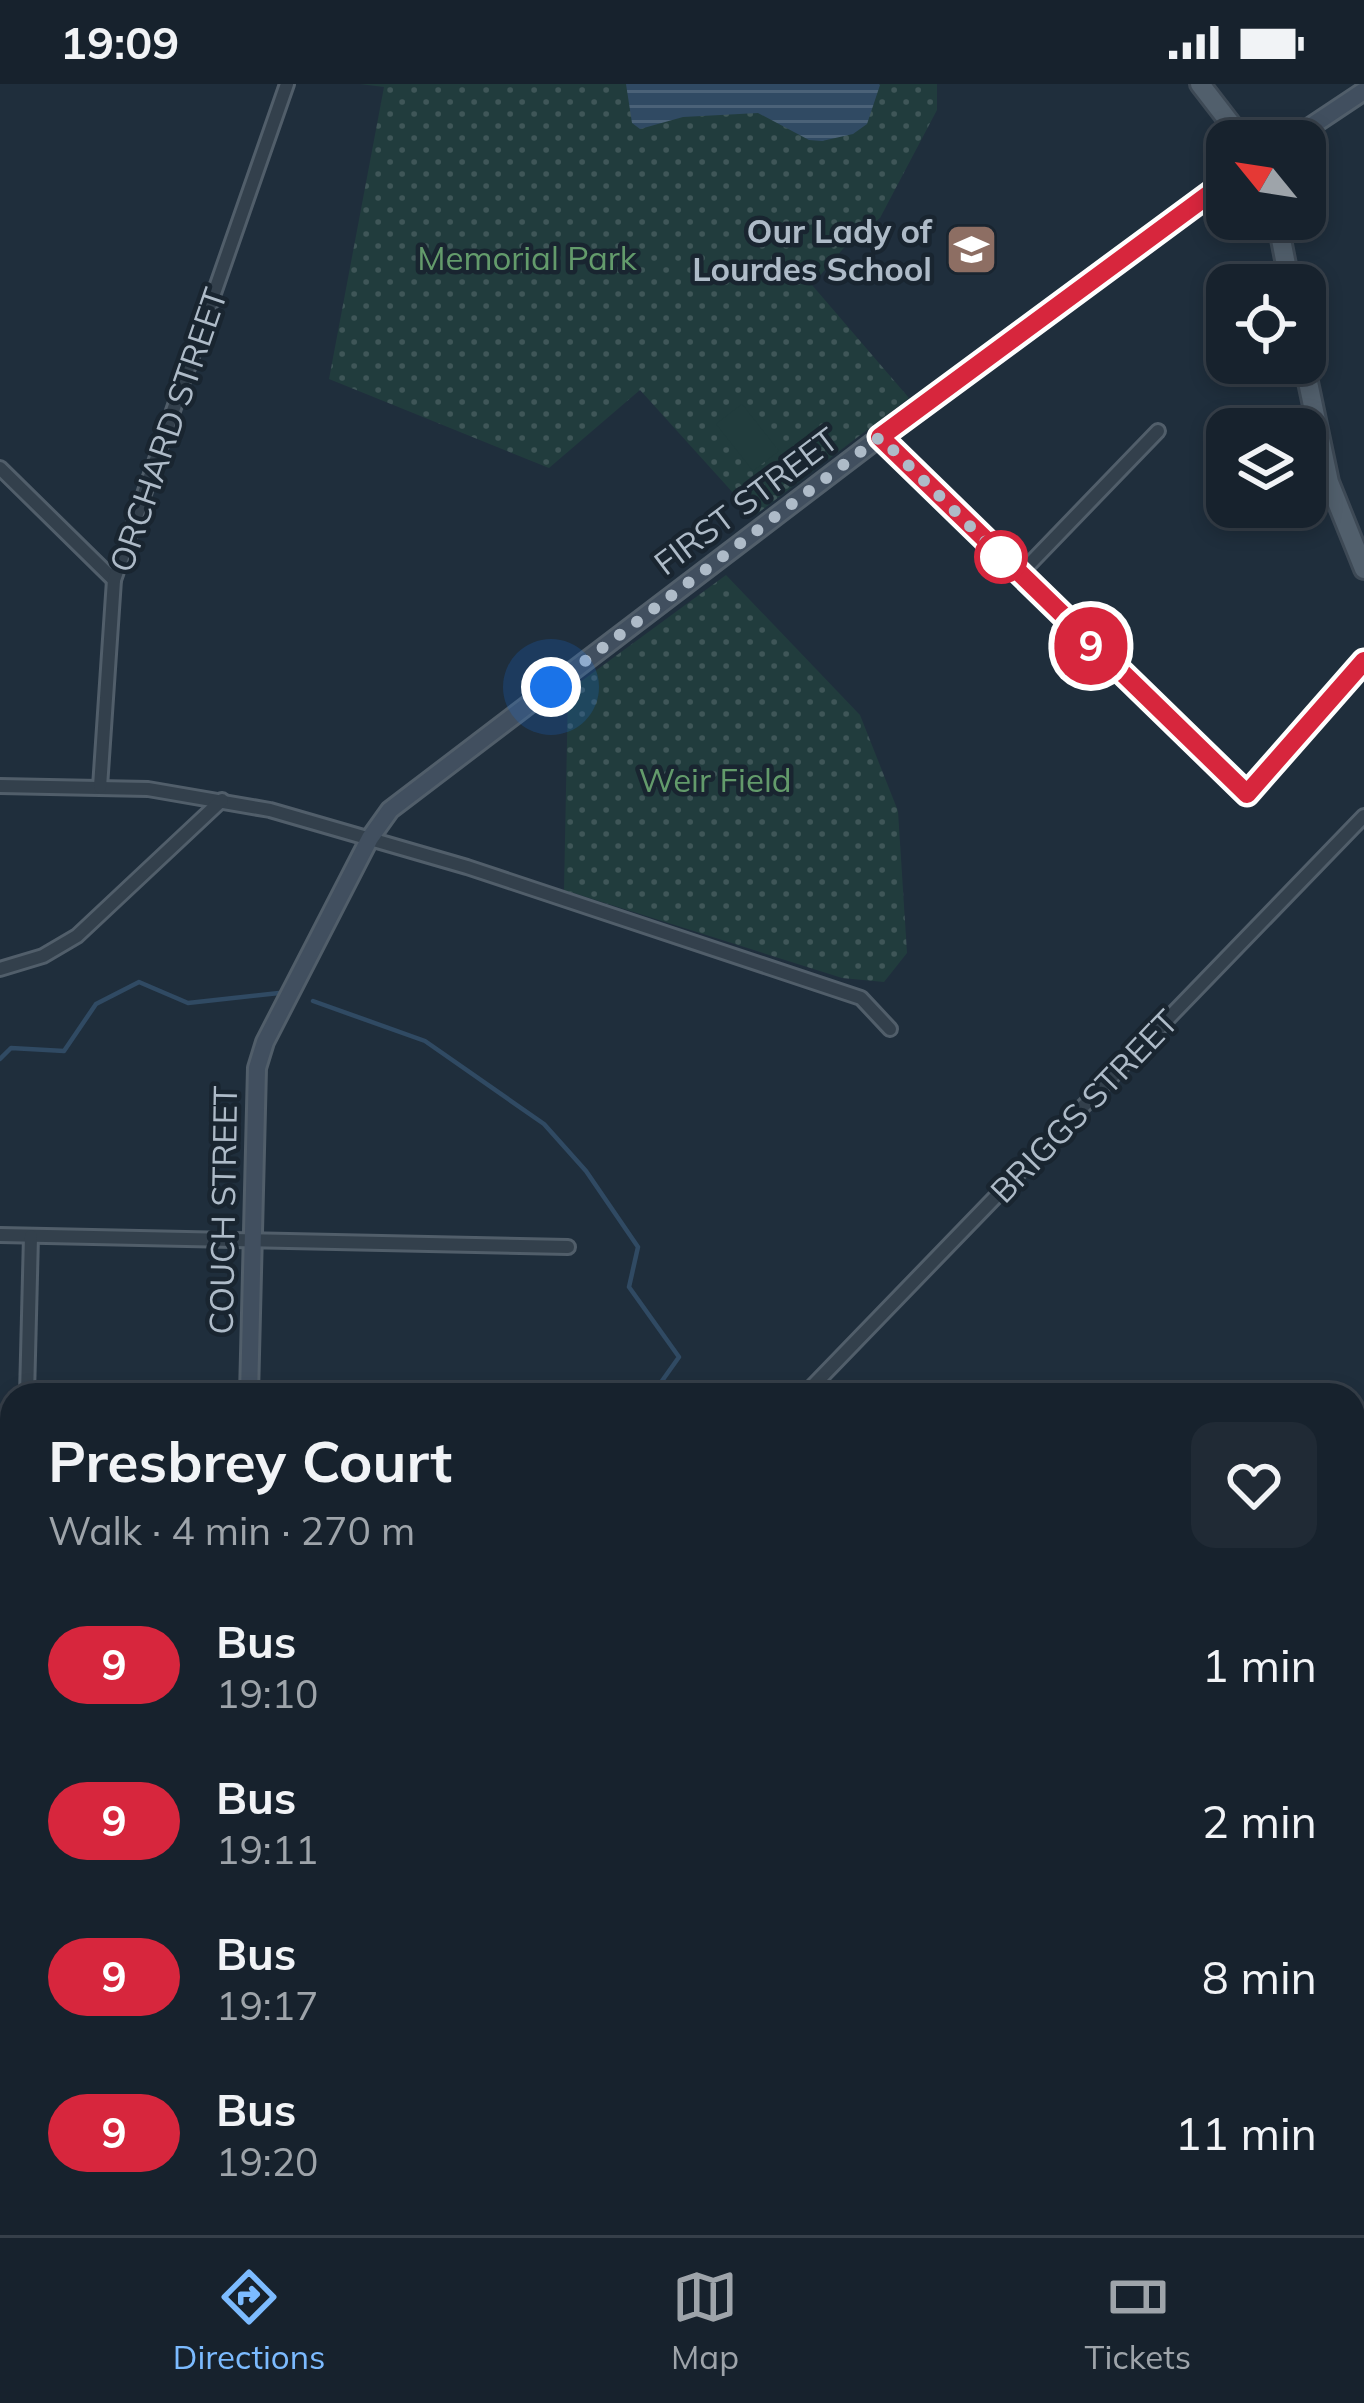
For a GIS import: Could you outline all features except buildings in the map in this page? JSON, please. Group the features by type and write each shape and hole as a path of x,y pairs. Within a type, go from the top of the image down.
{"main road":[{"path":"1200,84 1228,120"},
{"path":"1308,384 1329,482 1364,569"}],"street":[{"name":"ORCHARD STREET","path":"100,787 114,580 287,84"},
{"path":"1320,120 1364,91"},
{"name":"FIRST STREET","path":"370,838 390,810 880,437 1206,196"},
{"path":"1019,575 1158,430"},
{"path":"880,437 1247,794 1364,661"},
{"path":"0,468 114,580"},
{"path":"0,786 100,787 222,800 370,838 861,998 890,1028"},
{"path":"0,969 43,956 77,936 222,800"},
{"name":"BRIGGS STREET","path":"816,1383 1364,816"},
{"name":"COUCH STREET","path":"249,1383 253,1108 261,1055 370,838"},
{"path":"0,1235 568,1247"},
{"path":"27,1383 31,1236"}],"green space":[{"name":"Memorial Park","path":"360,84 937,84 937,110 880,218 848,243 812,285 909,398 754,516 640,390 549,468 329,379 384,87"},
{"path":"742,404 779,451 753,471 716,424"},
{"name":"Weir Field","path":"726,575 860,715 898,811 907,953 884,982 842,978 564,890 568,691"}],"water":[{"path":"626,84 880,85 867,124 853,134 822,141 809,140 758,113 683,117 640,129 632,123"}],"waterway":[{"path":"0,1059 11,1048 64,1051 96,1004 139,982 188,1003 279,993"},
{"path":"313,1001 425,1041 544,1124 586,1171 638,1247 629,1287 679,1357 661,1383"}],"bus line":[{"name":"9","path":"1206,196 880,437 1247,794 1364,661"}],"place":[{"name":"Our Lady of Lourdes School","path":"971,250"}],"route":[{"path":"551,687 880,437 1001,557"}]}
